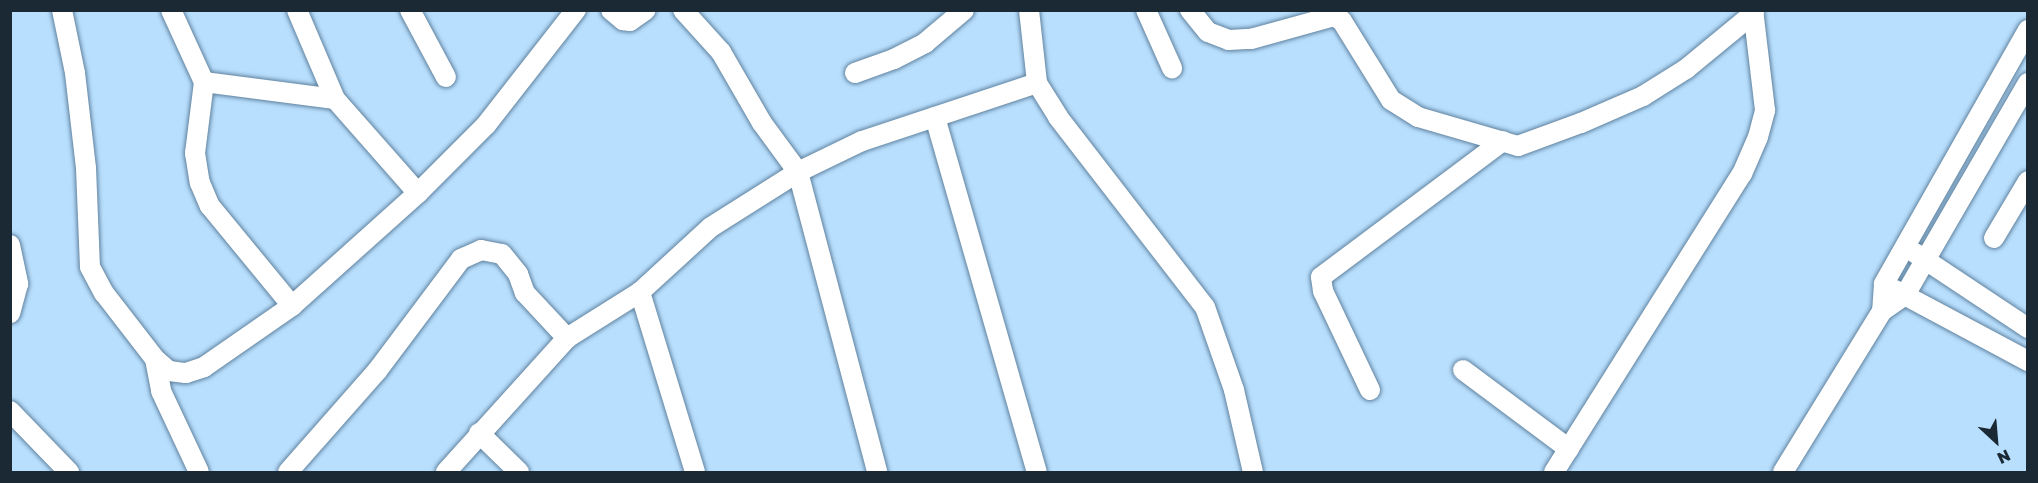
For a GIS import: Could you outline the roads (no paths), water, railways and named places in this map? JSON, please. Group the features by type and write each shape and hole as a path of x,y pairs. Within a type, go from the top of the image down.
{"street":[{"path":"62,10 75,73 86,168 90,267 104,294 155,359 169,371 186,373 204,367 292,306 418,193 486,124 576,10"},
{"path":"171,10 204,82 195,153 200,183 210,206 292,306"},
{"path":"297,10 335,99 418,193"},
{"path":"410,10 446,77"},
{"path":"611,10 623,21 630,21 646,10"},
{"path":"683,10 721,52 762,123 798,172 877,472"},
{"path":"855,73 894,59 926,43 964,10"},
{"path":"1029,10 1037,83 1058,117 1205,308 1234,390 1253,472"},
{"path":"1146,10 1172,68"},
{"path":"1190,10 1208,32 1229,40 1251,39 1334,16 1342,21 1390,100 1418,117 1518,146 1581,123 1643,96 1686,69 1754,12"},
{"path":"1554,472 1742,174 1758,137 1765,110 1754,12"},
{"path":"1882,311 1884,284 2028,30"},
{"path":"204,82 335,99"},
{"path":"446,472 567,338 640,292 711,227 798,172 862,141 1037,83"},
{"path":"1783,472 1882,311 1905,295 2028,83"},
{"path":"935,117 1037,472"},
{"path":"1371,390 1323,291 1321,277 1503,141"},
{"path":"1994,238 2028,181"},
{"path":"10,244 18,284 10,313"},
{"path":"1905,248 1926,259 2028,328"},
{"path":"288,472 376,371 461,259 481,250 502,254 518,274 525,293 567,338"},
{"path":"1884,284 2028,361"},
{"path":"640,292 695,472"},
{"path":"155,359 161,391 199,472"},
{"path":"1463,370 1569,449"},
{"path":"10,411 69,472"},
{"path":"479,433 519,472"}]}
